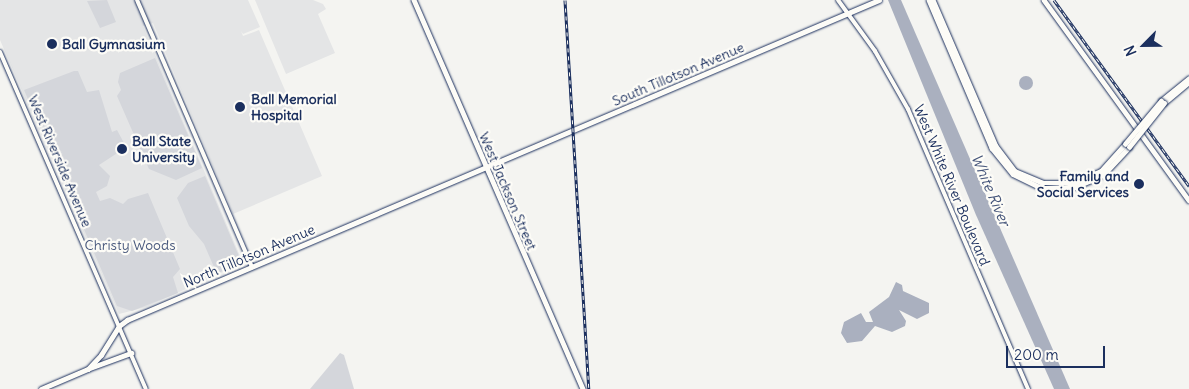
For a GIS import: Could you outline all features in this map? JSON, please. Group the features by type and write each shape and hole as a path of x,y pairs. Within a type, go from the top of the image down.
{"main road":[{"name":"West Jackson Street","path":"414,0 573,371 583,389"},
{"name":"South Tillotson Avenue","path":"486,169 879,0"},
{"path":"930,0 992,148 1013,174 1042,188 1075,187 1104,175 1163,102 1189,78"},
{"path":"1044,0 1189,200"},
{"path":"1163,102 1189,82"},
{"name":"North Tillotson Avenue","path":"119,326 252,267 486,169"},
{"path":"88,369 101,355 119,326"},
{"path":"41,389 131,353"}],"street":[{"path":"137,0 252,267"},
{"name":"West White River Boulevard","path":"838,0 875,51 908,109 1028,389"},
{"name":"West Riverside Avenue","path":"0,52 146,389"}],"shaded area":[{"name":"Ball State University","path":"0,0 248,0 260,27 243,34 241,31 243,36 259,30 322,176 233,214 153,23 143,26 243,263 146,307 119,314 0,40"},
{"path":"255,0 313,0 323,4 326,9 318,14 335,53 286,74"}],"green space":[{"path":"107,0 116,22 100,28 87,1"},
{"path":"155,58 202,168 176,180 149,169 117,96 121,90 118,82 120,73"},
{"name":"Christy Woods","path":"78,71 87,92 99,90 112,132 117,130 124,143 122,150 99,165 110,176 107,186 96,192 100,201 110,198 123,204 128,199 148,193 180,269 173,277 178,293 132,311 117,306 24,90"},
{"path":"205,176 241,261 217,274 204,244 189,226 177,198 188,183"},
{"path":"340,353 344,355 354,389 310,389"}],"water":[{"path":"888,0 901,0 1070,389 1054,389 976,215"},
{"path":"1023,76 1029,76 1033,83 1029,90 1023,90 1019,86 1019,80"},
{"path":"896,282 902,285 903,291 929,303 929,313 917,319 899,310 906,321 905,326 892,332 875,326 862,341 847,343 841,333 844,322 861,313 866,322 873,322 869,312 889,297"}],"railway":[{"path":"565,0 589,389"},
{"path":"1054,0 1189,186"}],"place":[{"name":"Ball Gymnasium","path":"52,44"},
{"name":"Ball Memorial Hospital","path":"240,107"},
{"name":"Ball State University","path":"122,149"},
{"name":"Family and Social Services","path":"1139,184"}],"water label":[{"name":"White River","path":"991,190"}]}
